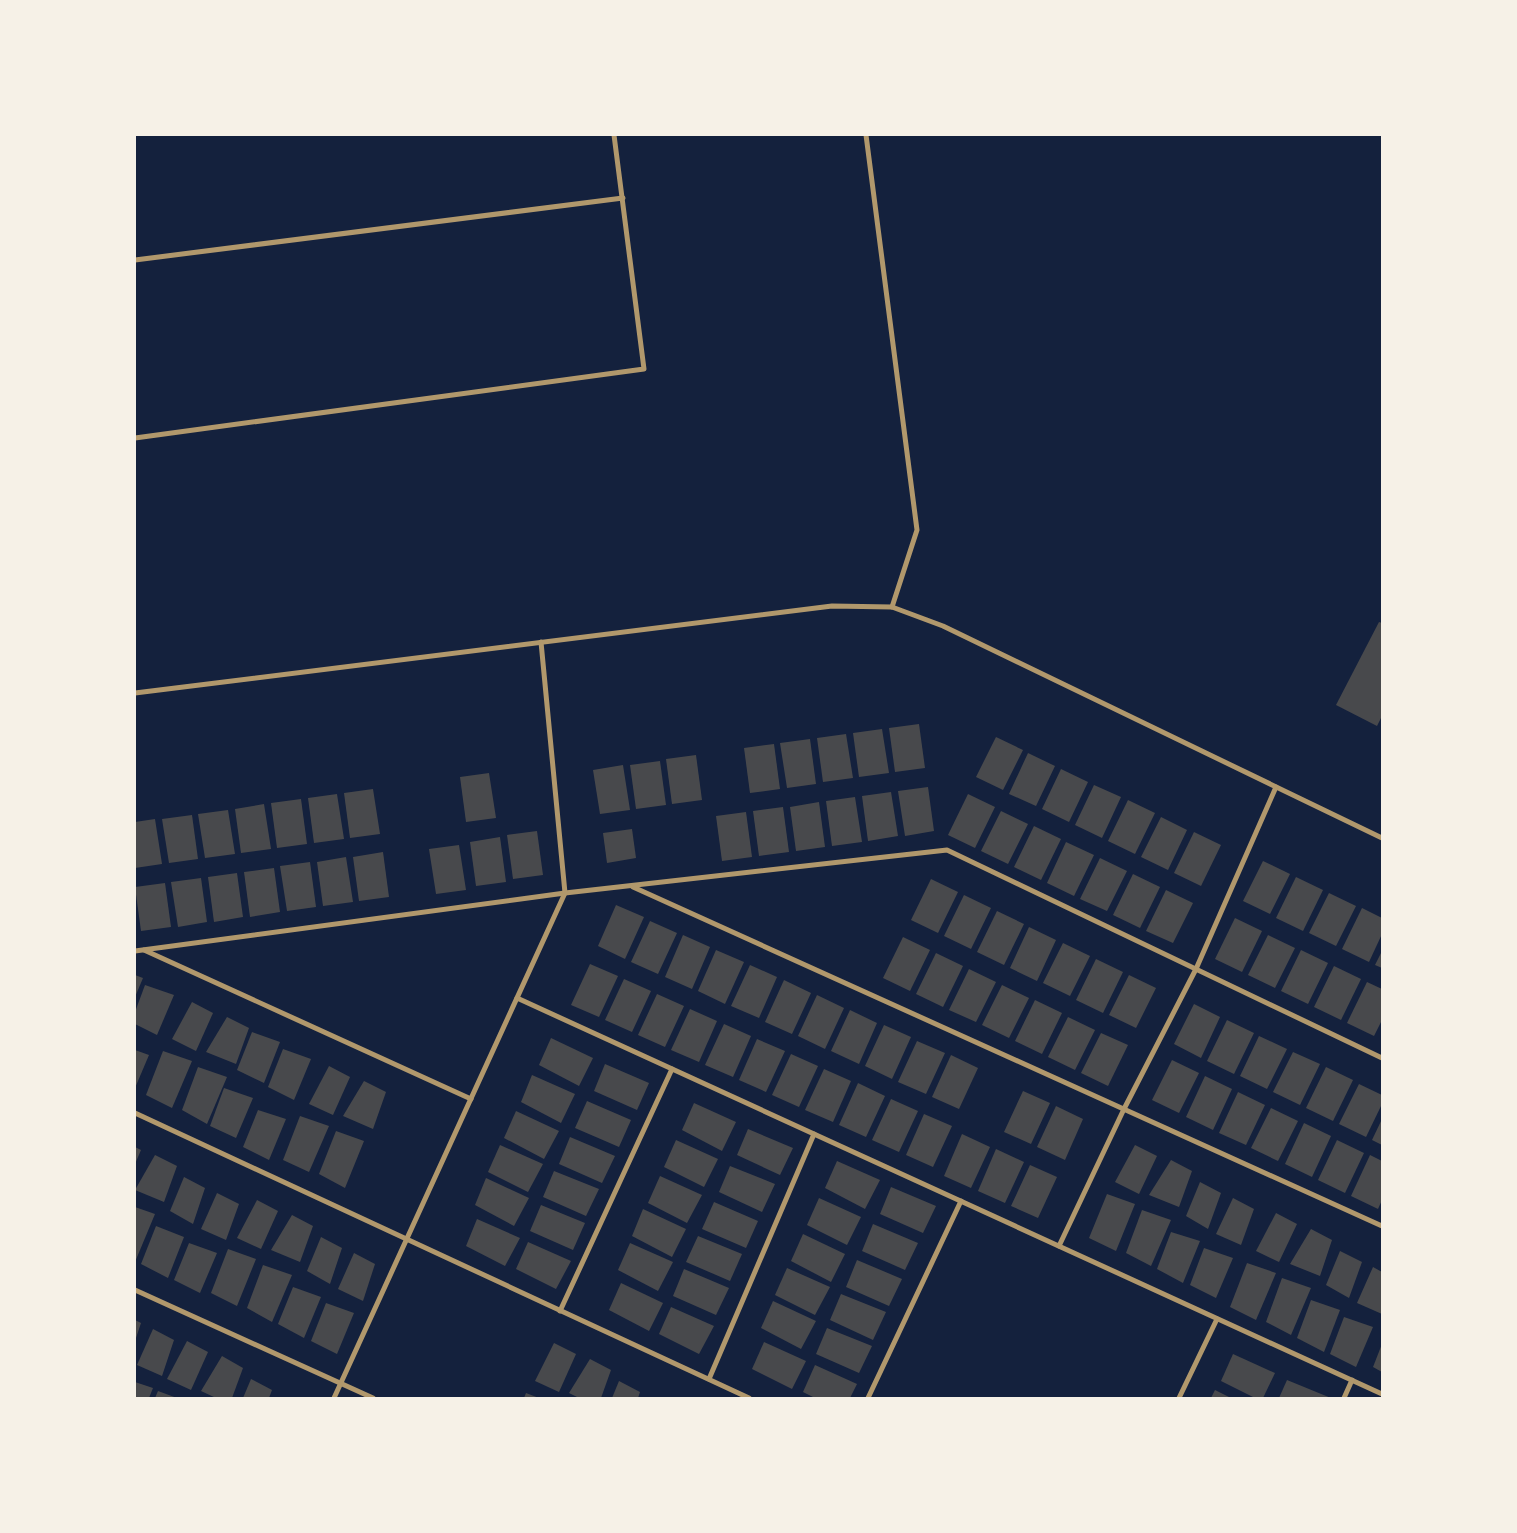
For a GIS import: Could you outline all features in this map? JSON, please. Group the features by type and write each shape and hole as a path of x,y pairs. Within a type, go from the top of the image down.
{"street":[{"path":"135,438 644,368 614,135"},
{"path":"866,135 917,530 892,607"},
{"path":"135,260 623,198"},
{"path":"135,693 832,606 892,607 943,626 1382,838"},
{"path":"334,1398 565,893 541,642"},
{"path":"1059,1246 1124,1109 1196,970 1276,787"},
{"path":"135,952 565,893 947,850 1382,1058"},
{"path":"632,886 1382,1226"},
{"path":"144,950 471,1099"},
{"path":"517,998 1382,1394"},
{"path":"560,1311 672,1069"},
{"path":"135,1113 749,1398"},
{"path":"709,1380 814,1134"},
{"path":"868,1398 961,1201"},
{"path":"135,1290 373,1398"},
{"path":"1179,1398 1217,1319"},
{"path":"1344,1398 1352,1380"}],"building":[{"path":"1379,622 1382,623 1382,716 1377,726 1336,705"},
{"path":"919,724 925,768 895,772 889,728"},
{"path":"882,729 889,773 859,777 853,733"},
{"path":"846,734 853,778 823,782 817,738"},
{"path":"996,737 1023,750 1003,790 976,777"},
{"path":"810,739 816,784 787,788 780,743"},
{"path":"774,744 780,789 750,793 744,748"},
{"path":"1028,753 1055,766 1036,806 1009,794"},
{"path":"696,755 702,800 672,804 666,759"},
{"path":"660,761 666,805 636,809 630,765"},
{"path":"623,765 630,810 600,814 593,770"},
{"path":"1061,769 1088,782 1069,822 1042,809"},
{"path":"489,773 496,818 466,822 460,777"},
{"path":"1094,785 1121,797 1102,838 1075,825"},
{"path":"928,787 934,831 905,836 898,791"},
{"path":"373,789 380,834 350,838 344,793"},
{"path":"891,792 898,836 868,841 862,796"},
{"path":"337,794 344,839 314,843 308,798"},
{"path":"968,794 995,807 975,848 948,835"},
{"path":"855,797 862,842 832,846 826,801"},
{"path":"301,799 307,844 277,848 271,803"},
{"path":"1128,800 1155,813 1135,854 1108,841"},
{"path":"819,802 825,847 796,851 790,807"},
{"path":"264,804 271,849 241,853 235,809"},
{"path":"783,807 789,852 759,856 753,811"},
{"path":"228,810 235,854 205,858 198,814"},
{"path":"1001,811 1028,824 1008,864 981,851"},
{"path":"746,812 752,857 722,861 716,816"},
{"path":"192,815 198,859 169,863 162,819"},
{"path":"1161,817 1187,830 1168,870 1141,857"},
{"path":"155,819 162,864 135,868 135,822"},
{"path":"1034,826 1061,839 1041,880 1014,867"},
{"path":"632,829 636,858 607,863 603,833"},
{"path":"537,831 543,875 513,879 507,835"},
{"path":"1194,832 1221,845 1201,886 1174,873"},
{"path":"500,837 506,882 476,886 470,842"},
{"path":"1066,842 1094,855 1074,896 1047,883"},
{"path":"459,845 466,890 436,894 429,849"},
{"path":"383,852 389,897 359,901 353,857"},
{"path":"346,857 353,902 323,906 317,862"},
{"path":"1100,858 1127,871 1107,911 1080,899"},
{"path":"1263,861 1290,874 1270,914 1243,901"},
{"path":"310,862 316,907 287,911 280,866"},
{"path":"274,868 280,912 250,917 244,872"},
{"path":"237,873 243,917 214,922 208,877"},
{"path":"1133,874 1160,887 1140,928 1113,915"},
{"path":"1296,877 1323,890 1303,931 1276,918"},
{"path":"201,878 207,922 178,927 171,882"},
{"path":"931,879 958,892 938,933 911,920"},
{"path":"165,883 171,927 141,931 135,887"},
{"path":"1166,890 1193,903 1173,943 1146,931"},
{"path":"1329,893 1356,906 1336,946 1309,933"},
{"path":"964,895 991,908 971,949 944,936"},
{"path":"616,905 644,917 625,959 598,946"},
{"path":"1362,908 1382,918 1382,934 1369,962 1342,949"},
{"path":"997,911 1024,924 1004,965 977,952"},
{"path":"1235,918 1262,931 1242,972 1215,959"},
{"path":"650,921 677,933 658,974 631,962"},
{"path":"1029,927 1056,940 1037,981 1010,968"},
{"path":"683,935 710,947 692,989 665,977"},
{"path":"1268,935 1295,948 1275,988 1248,975"},
{"path":"903,937 930,950 910,991 883,978"},
{"path":"1063,943 1090,956 1070,996 1043,983"},
{"path":"716,950 744,962 725,1004 698,991"},
{"path":"1301,950 1328,963 1308,1004 1281,991"},
{"path":"1382,951 1382,968 1375,965"},
{"path":"936,953 963,966 943,1007 916,994"},
{"path":"1096,959 1123,972 1103,1013 1076,1000"},
{"path":"590,964 618,976 599,1017 571,1005"},
{"path":"750,965 777,977 759,1018 731,1006"},
{"path":"1334,966 1361,979 1341,1020 1314,1007"},
{"path":"969,969 996,982 976,1022 949,1010"},
{"path":"135,975 143,978 135,997"},
{"path":"1129,975 1156,988 1136,1028 1109,1015"},
{"path":"624,979 651,991 632,1032 605,1020"},
{"path":"784,980 811,993 792,1034 765,1022"},
{"path":"1367,982 1382,989 1382,1020 1374,1036 1347,1023"},
{"path":"145,985 174,995 157,1035 135,1024 135,1012"},
{"path":"1002,985 1029,998 1009,1038 982,1025"},
{"path":"657,994 684,1006 665,1047 638,1035"},
{"path":"817,995 844,1008 825,1049 798,1036"},
{"path":"1035,1000 1062,1013 1042,1054 1015,1041"},
{"path":"192,1002 213,1013 196,1051 172,1039"},
{"path":"1194,1004 1220,1017 1201,1058 1174,1044"},
{"path":"690,1009 717,1021 699,1062 671,1050"},
{"path":"850,1010 877,1023 859,1064 831,1051"},
{"path":"227,1017 249,1028 236,1064 206,1052"},
{"path":"1068,1017 1095,1030 1075,1070 1048,1057"},
{"path":"1227,1020 1254,1033 1234,1074 1207,1061"},
{"path":"724,1024 751,1036 733,1077 705,1065"},
{"path":"884,1025 911,1037 892,1079 865,1066"},
{"path":"252,1032 280,1042 264,1083 237,1070"},
{"path":"1101,1033 1128,1045 1108,1086 1081,1073"},
{"path":"1259,1036 1287,1049 1267,1089 1240,1076"},
{"path":"551,1038 593,1058 579,1086 539,1065"},
{"path":"757,1039 785,1051 766,1092 739,1080"},
{"path":"917,1041 945,1053 926,1094 898,1082"},
{"path":"283,1049 311,1059 294,1100 268,1087"},
{"path":"135,1050 149,1055 135,1088"},
{"path":"163,1051 192,1061 172,1108 146,1095"},
{"path":"1293,1052 1320,1064 1300,1105 1273,1092"},
{"path":"791,1054 818,1066 799,1107 772,1095"},
{"path":"951,1055 978,1068 959,1109 932,1097"},
{"path":"1172,1060 1199,1073 1179,1113 1152,1100"},
{"path":"605,1064 649,1083 637,1110 594,1091"},
{"path":"329,1066 350,1077 333,1115 309,1104"},
{"path":"198,1067 227,1077 207,1124 182,1110"},
{"path":"1326,1067 1353,1080 1333,1121 1306,1108"},
{"path":"824,1069 851,1081 833,1122 805,1110"},
{"path":"532,1075 575,1094 561,1123 521,1102"},
{"path":"1205,1076 1232,1089 1213,1130 1186,1117"},
{"path":"364,1081 386,1092 373,1129 343,1116"},
{"path":"858,1083 885,1096 866,1137 839,1125"},
{"path":"1359,1084 1382,1095 1382,1104 1366,1137 1339,1124"},
{"path":"224,1088 253,1098 236,1138 210,1126"},
{"path":"1023,1091 1050,1103 1031,1144 1004,1132"},
{"path":"1238,1092 1265,1105 1246,1145 1219,1133"},
{"path":"891,1099 918,1111 899,1152 872,1140"},
{"path":"587,1101 631,1120 619,1147 575,1128"},
{"path":"694,1103 736,1122 722,1151 682,1130"},
{"path":"1056,1106 1083,1119 1065,1160 1037,1147"},
{"path":"1271,1108 1298,1121 1278,1161 1251,1148"},
{"path":"258,1110 286,1119 269,1160 243,1147"},
{"path":"516,1111 559,1131 544,1159 504,1138"},
{"path":"924,1114 952,1126 933,1167 906,1155"},
{"path":"300,1116 329,1126 309,1172 283,1160"},
{"path":"1382,1119 1382,1145 1372,1140"},
{"path":"1304,1123 1331,1136 1312,1177 1285,1164"},
{"path":"748,1129 793,1148 780,1175 737,1155"},
{"path":"336,1131 364,1141 345,1188 319,1174"},
{"path":"962,1134 990,1147 971,1188 944,1176"},
{"path":"570,1137 615,1156 602,1183 559,1164"},
{"path":"676,1140 718,1159 704,1187 664,1167"},
{"path":"1337,1140 1364,1153 1345,1193 1318,1180"},
{"path":"500,1145 543,1164 528,1192 488,1172"},
{"path":"1135,1145 1157,1156 1139,1194 1115,1182"},
{"path":"135,1147 141,1150 135,1164"},
{"path":"996,1149 1024,1162 1005,1203 978,1191"},
{"path":"155,1155 177,1166 164,1202 135,1190"},
{"path":"1370,1155 1382,1161 1382,1200 1378,1209 1351,1196"},
{"path":"1171,1160 1192,1171 1179,1207 1149,1195"},
{"path":"837,1161 880,1180 865,1209 825,1188"},
{"path":"1030,1165 1057,1177 1038,1218 1011,1206"},
{"path":"730,1166 775,1184 762,1212 719,1192"},
{"path":"554,1171 599,1189 586,1216 543,1197"},
{"path":"660,1176 702,1195 687,1223 648,1203"},
{"path":"184,1177 205,1188 193,1224 170,1211"},
{"path":"486,1178 529,1198 514,1226 475,1205"},
{"path":"1200,1182 1221,1193 1208,1229 1186,1216"},
{"path":"891,1187 936,1206 923,1233 880,1214"},
{"path":"217,1193 239,1204 226,1240 201,1229"},
{"path":"1107,1194 1135,1204 1116,1251 1089,1238"},
{"path":"819,1198 861,1217 847,1245 807,1225"},
{"path":"1233,1198 1254,1209 1241,1245 1216,1234"},
{"path":"257,1200 278,1211 261,1249 237,1238"},
{"path":"714,1202 758,1221 746,1248 702,1229"},
{"path":"541,1205 585,1223 573,1250 530,1231"},
{"path":"135,1207 155,1214 135,1262"},
{"path":"643,1209 686,1229 672,1257 632,1236"},
{"path":"1142,1210 1171,1220 1151,1266 1126,1253"},
{"path":"1276,1213 1297,1224 1279,1262 1256,1251"},
{"path":"292,1215 313,1226 300,1262 271,1250"},
{"path":"477,1219 520,1238 505,1266 466,1246"},
{"path":"873,1224 918,1243 905,1270 862,1251"},
{"path":"156,1226 184,1237 168,1278 141,1264"},
{"path":"1311,1229 1332,1240 1320,1276 1290,1264"},
{"path":"1171,1232 1200,1241 1183,1283 1157,1269"},
{"path":"803,1234 845,1254 831,1282 791,1261"},
{"path":"698,1236 742,1254 730,1281 686,1262"},
{"path":"321,1237 342,1248 330,1284 307,1271"},
{"path":"528,1242 571,1261 556,1289 516,1269"},
{"path":"189,1243 217,1253 200,1293 174,1280"},
{"path":"630,1243 673,1262 658,1291 618,1270"},
{"path":"1204,1248 1233,1258 1216,1298 1190,1285"},
{"path":"228,1249 256,1259 237,1306 211,1293"},
{"path":"1340,1251 1362,1262 1349,1298 1326,1285"},
{"path":"354,1253 375,1264 363,1301 338,1289"},
{"path":"857,1260 902,1279 889,1306 846,1287"},
{"path":"1247,1263 1276,1273 1256,1320 1230,1307"},
{"path":"263,1265 292,1275 272,1322 247,1308"},
{"path":"1373,1267 1382,1272 1382,1314 1357,1303"},
{"path":"787,1268 830,1287 815,1315 775,1295"},
{"path":"684,1269 729,1288 716,1315 673,1296"},
{"path":"1282,1278 1311,1288 1291,1335 1266,1322"},
{"path":"621,1283 663,1303 649,1331 609,1310"},
{"path":"293,1287 321,1297 304,1338 278,1324"},
{"path":"841,1294 886,1312 873,1340 830,1320"},
{"path":"1311,1300 1340,1310 1324,1352 1297,1338"},
{"path":"773,1301 816,1321 801,1349 761,1328"},
{"path":"326,1303 354,1313 337,1354 311,1341"},
{"path":"671,1307 714,1326 699,1354 659,1334"},
{"path":"1344,1317 1373,1327 1356,1367 1330,1354"},
{"path":"135,1320 141,1323 135,1341"},
{"path":"827,1328 872,1346 859,1373 816,1354"},
{"path":"153,1329 174,1340 162,1376 137,1365"},
{"path":"187,1341 208,1352 191,1390 167,1379"},
{"path":"764,1342 806,1361 792,1389 752,1369"},
{"path":"554,1343 576,1354 559,1392 535,1381"},
{"path":"1382,1344 1382,1372 1373,1367"},
{"path":"1233,1354 1275,1373 1263,1398 1255,1398 1221,1381"},
{"path":"222,1356 243,1368 232,1398 216,1398 201,1391"},
{"path":"590,1359 611,1370 601,1398 579,1398 569,1393"},
{"path":"815,1365 857,1384 850,1398 815,1398 803,1392"},
{"path":"251,1379 272,1390 269,1398 243,1398"},
{"path":"1287,1380 1331,1398 1279,1398"},
{"path":"619,1381 640,1392 638,1398 612,1398"},
{"path":"135,1382 153,1388 149,1398 135,1398"},
{"path":"1215,1390 1231,1398 1211,1398"},
{"path":"158,1391 177,1398 155,1398"},
{"path":"526,1393 539,1398 524,1398"}]}
